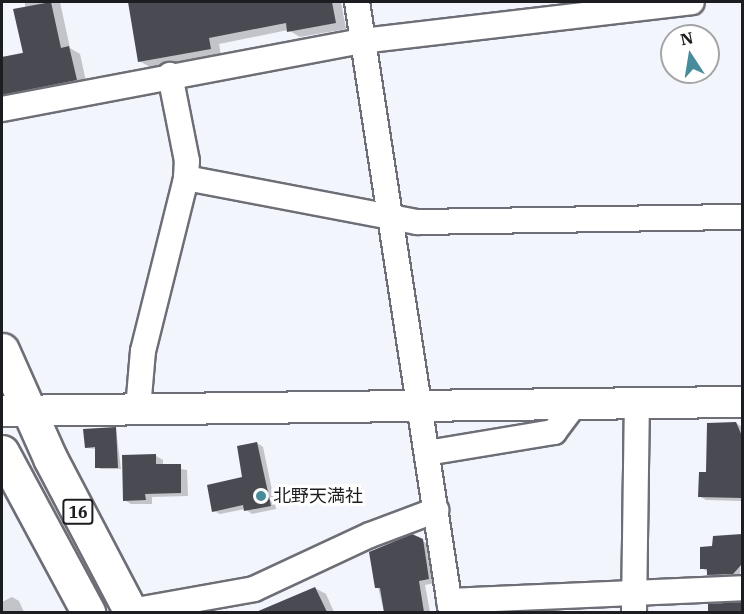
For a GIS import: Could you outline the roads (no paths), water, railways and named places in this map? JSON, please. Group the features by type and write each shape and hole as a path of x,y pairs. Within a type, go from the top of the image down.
{"highway":[{"name":"16","path":"2,350 14,411 131,612"},
{"name":"16","path":"2,452 87,612"}],"street":[{"path":"357,2 389,217 421,405 450,607 634,602 742,588"},
{"path":"2,109 170,75 363,41 692,2"},
{"path":"138,409 143,351 186,178 187,161 170,75"},
{"path":"186,178 417,222 742,217"},
{"path":"14,411 742,402"},
{"path":"427,453 554,432 575,404"},
{"path":"634,602 637,404"},
{"path":"131,612 254,589 381,530 436,510"}],"place":[{"name":"北野天満社","path":"261,496"}]}
